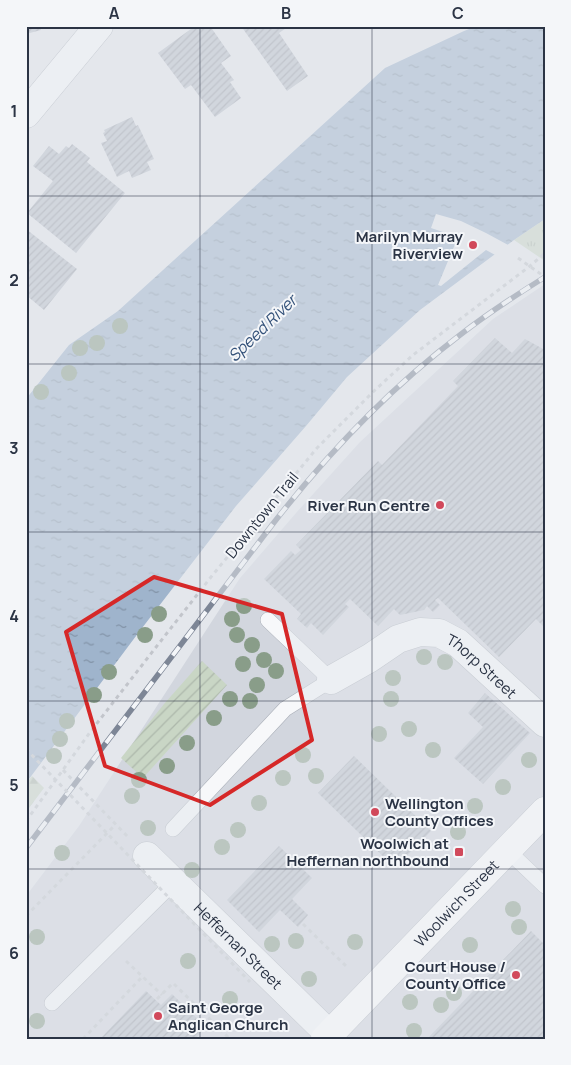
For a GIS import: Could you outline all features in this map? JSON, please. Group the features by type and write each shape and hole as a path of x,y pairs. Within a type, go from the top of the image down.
{"main road":[{"name":"Woolwich Street","path":"327,1037 545,811"}],"street":[{"path":"26,114 99,26"},
{"name":"Thorp Street","path":"331,680 370,658 398,639 420,632 439,633 458,644 545,723"},
{"name":"Heffernan Street","path":"147,856 327,1037"}],"lane":[{"path":"173,829 285,709 331,680 268,620"},
{"path":"507,850 545,886"},
{"path":"52,1003 174,882"}],"path":[{"name":"Downtown Trail","path":"26,821 91,731 200,592 317,448 413,355 545,253"},
{"path":"518,258 545,277"},
{"path":"26,750 250,982"},
{"path":"64,770 147,856"},
{"path":"26,916 116,825"},
{"path":"303,924 347,968"},
{"path":"132,966 162,995"},
{"path":"83,1039 143,976"},
{"path":"157,999 173,983 230,1039"}],"highlighted area":[{"path":"154,577 282,614 312,740 210,805 105,766 66,632"}],"shaded area":[{"path":"545,284 545,1039 26,1039 26,896 79,826 240,578 360,442 493,319"}],"green space":[{"path":"545,219 545,261 514,240"},
{"path":"202,661 227,685 143,778 121,758 164,704"},
{"path":"32,776 44,788 26,812 26,783"}],"water":[{"name":"Speed River","path":"477,26 545,26 545,219 420,310 347,377 236,506 26,783 26,399 69,345 118,311 385,68"}],"pier":[{"name":"Marilyn Murray Riverview","path":"436,214 461,221 510,246 497,256 486,250 441,286 438,285 458,237 431,228"}],"building":[{"path":"26,26 40,26 41,30 26,34"},
{"path":"195,26 210,26 231,56 221,63 234,80 230,82 241,98 215,117 191,85 185,89 158,53"},
{"path":"241,26 289,26 279,33 308,76 287,91"},
{"path":"132,117 136,126 138,125 154,159 147,162 151,170 132,178 129,171 117,177 101,143 107,141 103,133 105,132 104,130"},
{"path":"72,144 90,158 87,162 125,193 76,253 27,213 53,181 33,166 49,146 59,154 66,146 69,148"},
{"path":"26,229 77,269 44,310 26,295"},
{"name":"River Run Centre","path":"495,338 512,353 525,339 545,350 545,628 536,619 499,657 438,598 435,600 440,605 433,612 427,606 424,610 400,615 394,609 378,626 350,599 345,604 349,607 323,635 311,623 307,628 297,619 301,614 264,579 291,551 295,555 301,550 296,545 378,461 382,465 458,386 453,381"},
{"path":"485,693 530,733 483,784 454,758 483,727 468,713"},
{"name":"Wellington County Offices","path":"354,756 431,831 395,868 318,793"},
{"path":"279,846 312,878 292,899 308,915 298,927 280,910 259,932 227,900"},
{"name":"Court House / County Office","path":"531,931 545,945 545,1039 427,1039"},
{"name":"Saint George Anglican Church","path":"146,991 161,1005 172,994 206,1027 195,1039 100,1039"}],"railway":[{"path":"26,848 272,525 337,448 408,377 460,335 545,277"}],"place":[{"name":"Marilyn Murray Riverview","path":"473,245"},
{"name":"River Run Centre","path":"440,505"},
{"name":"Wellington County Offices","path":"375,812"},
{"name":"Woolwich at Heffernan northbound","path":"459,852"},
{"name":"Court House / County Office","path":"516,975"},
{"name":"Saint George Anglican Church","path":"158,1016"}]}
